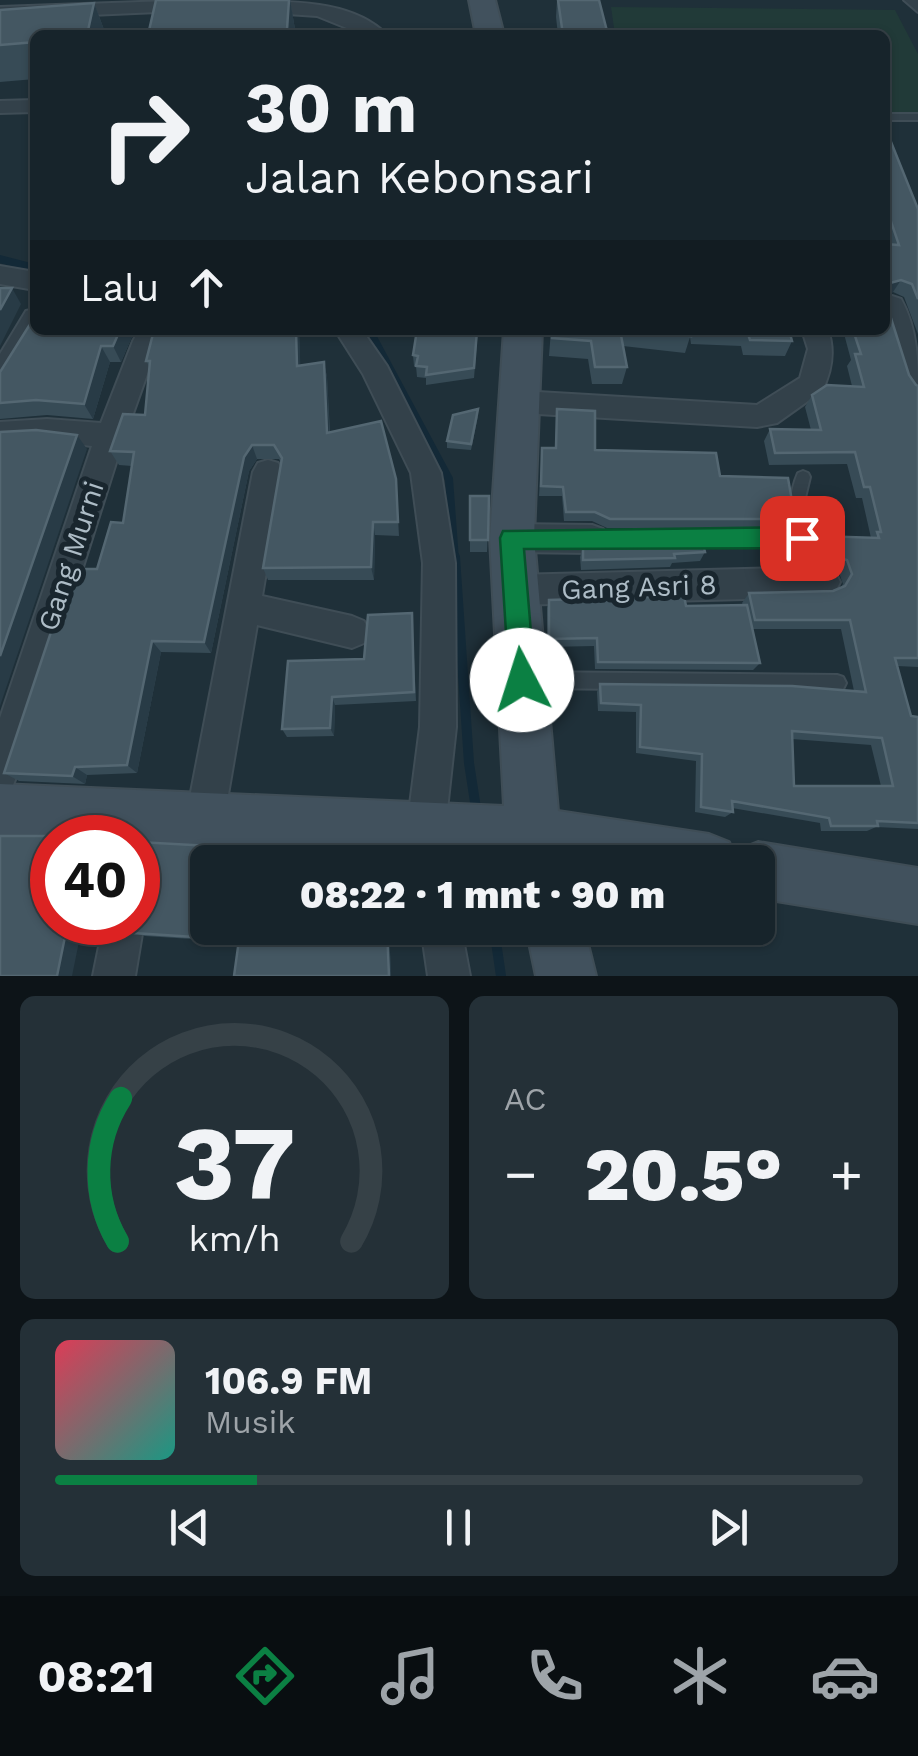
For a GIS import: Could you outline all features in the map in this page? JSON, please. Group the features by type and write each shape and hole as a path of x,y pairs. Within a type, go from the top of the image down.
{"street":[{"path":"482,0 489,30"},
{"path":"914,0 918,6"},
{"path":"155,30 162,6"},
{"path":"0,12 162,6 324,10 372,30"},
{"path":"0,107 30,106"},
{"path":"0,275 30,280"},
{"path":"898,305 918,386"},
{"path":"0,378 30,327"},
{"path":"351,335 377,373 376,378 426,474 440,563 438,727 476,841"},
{"path":"476,841 522,680 512,538 524,335"},
{"path":"521,402 767,415 812,384 820,350 816,335"},
{"name":"Gang Murni","path":"0,772 146,340"},
{"path":"0,433 47,430 111,436"},
{"path":"205,818 268,472"},
{"path":"512,538 592,539"},
{"name":"Gang Asri 8","path":"514,590 824,582"},
{"path":"244,607 352,632"},
{"path":"0,812 30,817"},
{"path":"160,829 205,818 520,845"},
{"path":"775,873 918,896"},
{"path":"114,976 120,945"},
{"path":"444,945 449,976"},
{"path":"559,945 566,976"}],"lane":[{"path":"890,117 918,117"},
{"path":"592,539 799,539 802,538 796,502 803,477"},
{"path":"522,680 836,683"}],"green space":[{"path":"611,7 895,10 918,54 918,120 890,120 890,30 614,30"}],"building":[{"path":"156,0 289,0 287,29 149,30"},
{"path":"558,0 599,0 607,30 562,30"},
{"path":"94,3 88,30 30,30 30,42 0,45 0,10"},
{"path":"890,139 918,209 918,299 912,284 901,280 890,283 890,244 899,245 890,219"},
{"path":"0,288 12,288 0,310"},
{"path":"890,315 909,375 918,386 918,658 895,658 911,716 918,717 918,823 877,821 878,826 831,826 829,818 732,801 733,812 701,807 702,754 640,747 641,705 601,703 600,684 792,686 866,692 850,620 755,620 749,593 833,591 845,586 852,574 847,560 823,553 819,536 879,538 877,532 881,532 870,487 864,487 855,452 775,453 770,429 821,430 812,395 827,385 864,387 855,354 861,354 855,335 890,335","holes":["792,731 882,738 893,786 794,786"]},
{"path":"30,324 30,335 118,335 113,346 101,346 84,404 36,400 0,403 0,372"},
{"path":"153,335 296,335 297,366 324,362 327,433 381,421 396,479 398,522 373,522 371,567 263,568 282,458 274,445 252,445 244,457 204,642 152,641 127,765 75,767 72,776 4,773 72,569 97,569 111,522 123,523 134,452 110,451 123,414 145,415 150,361 146,361"},
{"path":"416,335 477,335 474,368 426,375 427,367 416,366 418,356 413,355"},
{"path":"621,335 627,367 595,367 591,341 552,338"},
{"path":"748,335 790,335 792,341 750,340"},
{"path":"478,409 471,444 447,441 453,415"},
{"path":"557,409 595,411 595,450 716,453 720,476 788,478 795,519 610,519 595,512 566,512 563,487 541,486 542,448 556,448"},
{"path":"36,430 77,435 0,656 0,432"},
{"path":"470,496 489,496 488,540 470,540"},
{"path":"610,540 702,540 705,552 674,554 675,558 583,560 583,547 596,547"},
{"path":"684,596 686,606 747,605 760,663 598,662 597,638 549,639 549,600"},
{"path":"412,613 414,692 332,697 330,728 282,729 288,661 364,659 368,615"},
{"path":"0,836 30,836 30,945 63,945 57,976 0,976"},
{"path":"160,843 194,845 190,845 190,937 160,935"},
{"path":"238,945 388,945 389,976 234,976"}],"waterway":[{"path":"0,259 30,267"},
{"path":"372,335 449,479 455,560"},
{"path":"455,557 469,763 477,815"},
{"path":"496,945 501,976"}],"route":[{"path":"522,680 512,538 802,538"}]}
